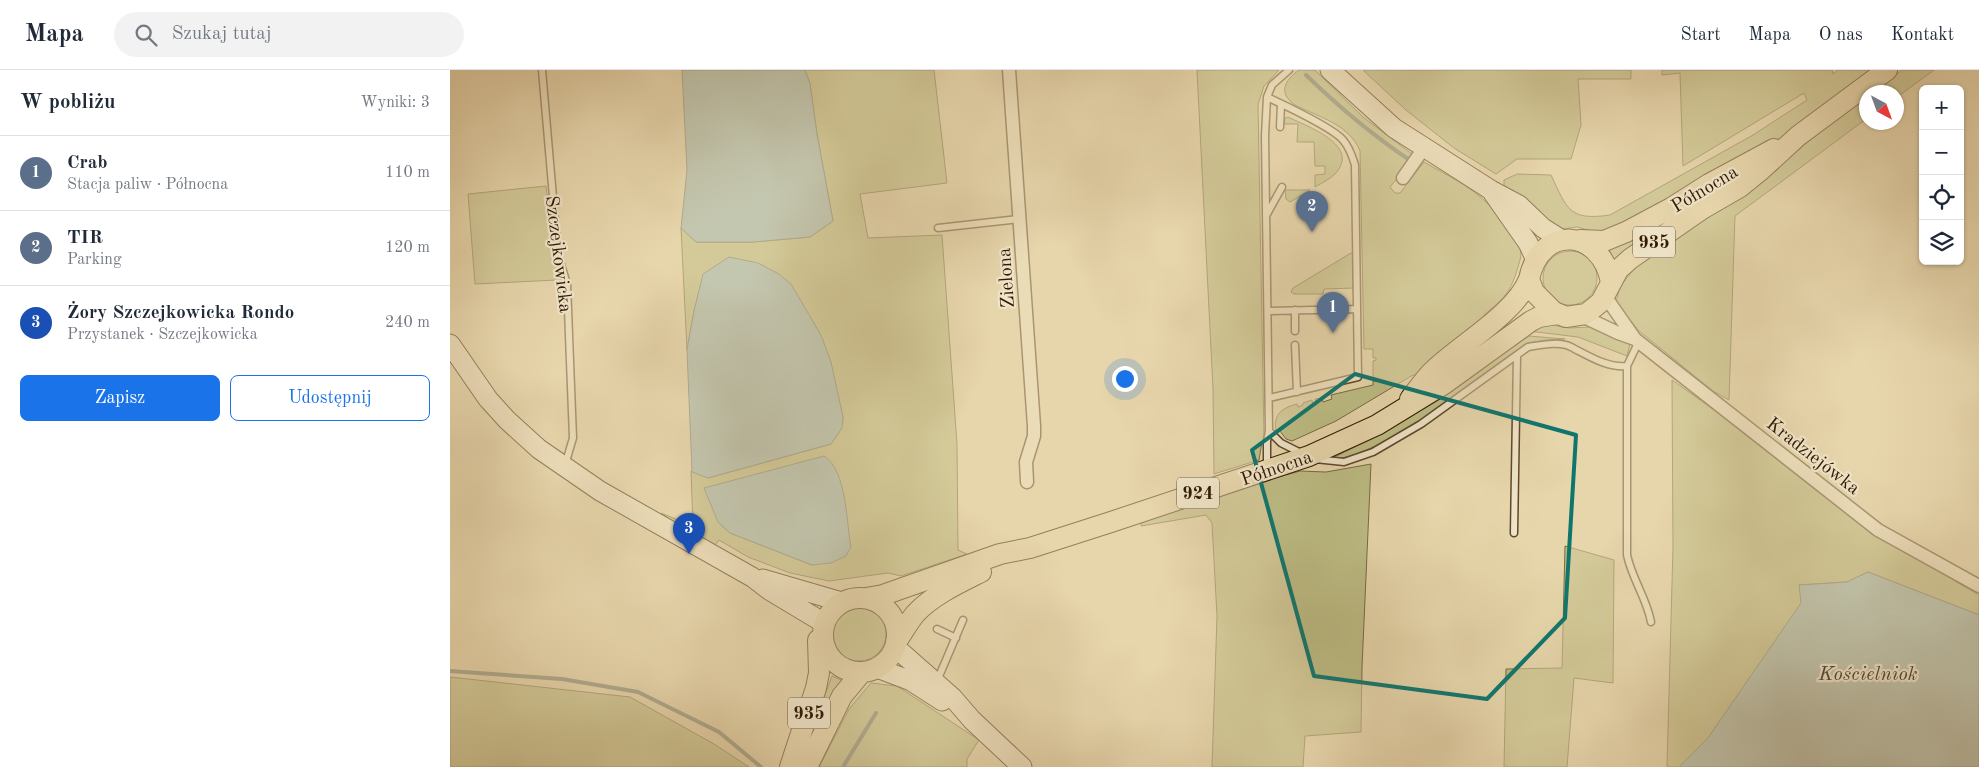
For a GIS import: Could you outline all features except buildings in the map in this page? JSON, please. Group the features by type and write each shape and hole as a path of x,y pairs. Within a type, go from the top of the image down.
{"main road":[{"path":"1330,70 1394,128 1491,190 1519,205 1544,228 1571,240 1588,244 1607,268 1608,289 1596,307 1580,315"},
{"name":"Północna","path":"1608,289 1618,270 1630,259 1702,209 1740,187 1762,170 1798,136 1887,70"},
{"name":"Północna","path":"1571,240 1604,241 1626,232 1798,136"},
{"path":"1491,190 1528,243 1536,260"},
{"name":"924","path":"1529,279 1536,260 1547,247 1571,240"},
{"path":"1529,279 1532,289 1538,297 1558,314"},
{"name":"Północna","path":"1401,410 1434,370 1512,304 1529,279"},
{"name":"Północna","path":"866,598 883,595 1000,554 1030,548 1309,456 1377,425 1444,384 1531,322 1539,318 1558,314"},
{"name":"924","path":"1558,314 1566,316 1580,315"},
{"path":"450,344 475,382 507,420 539,449 600,491 752,576 769,590 824,623"},
{"name":"Północna","path":"896,645 917,612 938,595 1030,548"},
{"path":"752,576 842,602"},
{"name":"924","path":"842,602 854,598 866,598"},
{"path":"866,598 880,603 890,613 896,627 896,645 1022,767"},
{"path":"842,602 829,613 824,623 822,639 830,658 844,669 870,670 911,681 972,720"},
{"name":"935","path":"790,767 816,688 819,665 818,640 824,623"},
{"name":"924","path":"870,670 887,660 896,645"},
{"name":"935","path":"807,767 842,696 870,670"}],"street":[{"name":"Zielona","path":"1009,70 1034,426 1034,436 1026,462 1027,482"},
{"path":"1403,178 1424,148"},
{"name":"Kradziejówka","path":"1608,289 1637,340"},
{"name":"Kradziejówka","path":"1580,315 1637,340 1878,530 1979,586"}],"lane":[{"name":"Szczejkowicka","path":"542,70 558,255 567,284 573,438 564,467"},
{"path":"1268,471 1267,97 1272,85 1289,70"},
{"path":"1267,97 1331,130 1342,138 1351,150 1355,165 1358,378 1269,398"},
{"path":"1280,127 1281,104"},
{"path":"1266,216 1282,187"},
{"path":"938,228 1019,219"},
{"path":"1268,311 1357,309"},
{"path":"1295,310 1295,332"},
{"path":"1637,340 1627,366 1627,555 1631,573 1649,610 1651,622"},
{"path":"1269,431 1281,443 1316,460 1344,462 1373,452 1421,424 1528,347 1543,344 1570,346 1617,367 1627,366"},
{"path":"1295,345 1296,392"},
{"path":"1514,533 1516,356"},
{"path":"936,682 963,620"},
{"path":"937,629 956,638"}],"highlighted area":[{"path":"1355,374 1576,435 1565,618 1487,699 1314,676 1252,450"}],"shaded area":[{"path":"805,70 934,70 947,183 860,194 868,238 942,235 957,444 958,550 967,554 901,576 888,573 829,581 790,573 748,557 719,540 712,549 661,513 693,526 691,471 708,478 831,444 842,426 843,417 838,396 704,274 694,311 687,350 681,228 696,242 753,242 810,237 833,221 810,84","holes":["846,523 851,547 812,565 730,533 721,525"]},
{"path":"1197,70 1279,70 1264,86 1258,104 1264,440 1259,460 1214,474 1213,389"},
{"path":"1299,70 1315,70 1363,117 1412,154 1412,160 1390,187 1395,193 1400,193 1424,162 1466,186 1488,204 1520,248 1521,256 1509,290 1484,315 1486,318 1416,376 1413,375 1336,421 1292,441 1286,439 1280,431 1276,431 1277,416 1283,410 1297,404 1298,407 1312,400 1313,405 1316,405 1315,399 1322,398 1323,402 1332,399 1331,395 1373,385 1373,381 1376,381 1376,378 1373,378 1373,361 1376,358 1373,358 1373,349 1364,349 1360,151 1355,142 1341,128 1295,105 1286,96 1285,87 1287,83"},
{"path":"1363,70 1631,70 1631,79 1578,79 1581,125 1571,159 1517,159 1496,174 1454,148 1406,110"},
{"path":"1662,70 1832,70 1833,74 1838,70 1870,70 1788,135 1607,233 1577,227 1555,230 1504,187 1504,180 1517,174 1551,175 1561,196 1571,210 1586,216 1610,215 1753,135 1807,100 1804,93 1683,166 1680,73 1662,75"},
{"path":"1902,70 1934,70 1904,92 1904,85 1882,85"},
{"path":"1859,102 1859,124 1735,216 1729,400 1713,391 1638,330 1616,302 1620,287 1636,266 1750,190"},
{"path":"1288,117 1318,131 1337,146 1342,154 1341,164 1335,174 1315,187 1315,175 1325,174 1325,166 1315,166 1314,142 1297,142 1298,124 1284,124 1285,118"},
{"path":"546,186 556,263 563,287 557,280 475,284 468,194"},
{"path":"1285,190 1310,190 1290,202 1286,199"},
{"path":"1679,212 1670,223 1614,259 1609,249"},
{"path":"1570,251 1580,253 1589,259 1595,268 1597,278 1595,288 1589,297 1580,303 1570,305 1560,303 1551,297 1545,288 1543,278 1545,268 1551,259 1560,253"},
{"path":"1351,253 1353,254 1355,288 1324,289 1323,294 1294,294 1291,292 1293,288"},
{"path":"1551,325 1569,328 1591,327 1630,344 1627,356 1578,337 1528,331 1536,327"},
{"path":"1529,336 1565,339 1528,343 1403,431 1351,456 1330,459 1371,439 1422,407 1510,345 1513,347"},
{"path":"1672,380 1958,583 1979,595 1979,615 1868,572 1847,582 1799,585 1802,603 1708,738 1679,767 1667,767 1673,547"},
{"path":"1371,464 1361,732 1305,736 1303,767 1212,767 1217,616 1212,523 1206,515 1141,526 1142,518 1300,471 1326,472"},
{"path":"1565,546 1614,560 1613,683 1574,678 1567,767 1504,767 1506,669 1562,668"},
{"path":"854,607 864,607 874,611 882,619 886,634 882,649 874,657 864,661 854,661 844,657 836,649 832,639 832,629 836,619 844,611"},
{"path":"832,676 843,681 813,735 811,733"},
{"path":"450,677 630,697 714,744 749,767 450,767"},
{"path":"871,683 897,686 979,740 967,759 967,767 819,767 849,709"}],"water":[{"path":"682,70 805,70 810,84 833,221 810,237 753,242 696,242 681,228 687,170"},
{"path":"729,257 758,263 779,274 791,284 821,335 831,362 843,417 842,428 831,444 708,478 692,472 687,350 703,274"},
{"path":"824,456 832,463 837,473 844,497 851,547 846,556 831,563 812,565 730,533 718,522 704,488"},
{"name":"Kościelniok","path":"1868,572 1979,615 1979,767 1679,767 1708,738 1801,603 1799,585 1847,582"}],"waterway":[{"path":"1306,75 1355,119 1408,159"},
{"path":"450,671 562,679 638,692 719,732 761,767"},
{"path":"843,767 876,713"}],"place":[{"name":"TIR","path":"1312,232"},
{"name":"Crab","path":"1333,333"},
{"name":"Żory Szczejkowicka Rondo","path":"689,554"}]}
